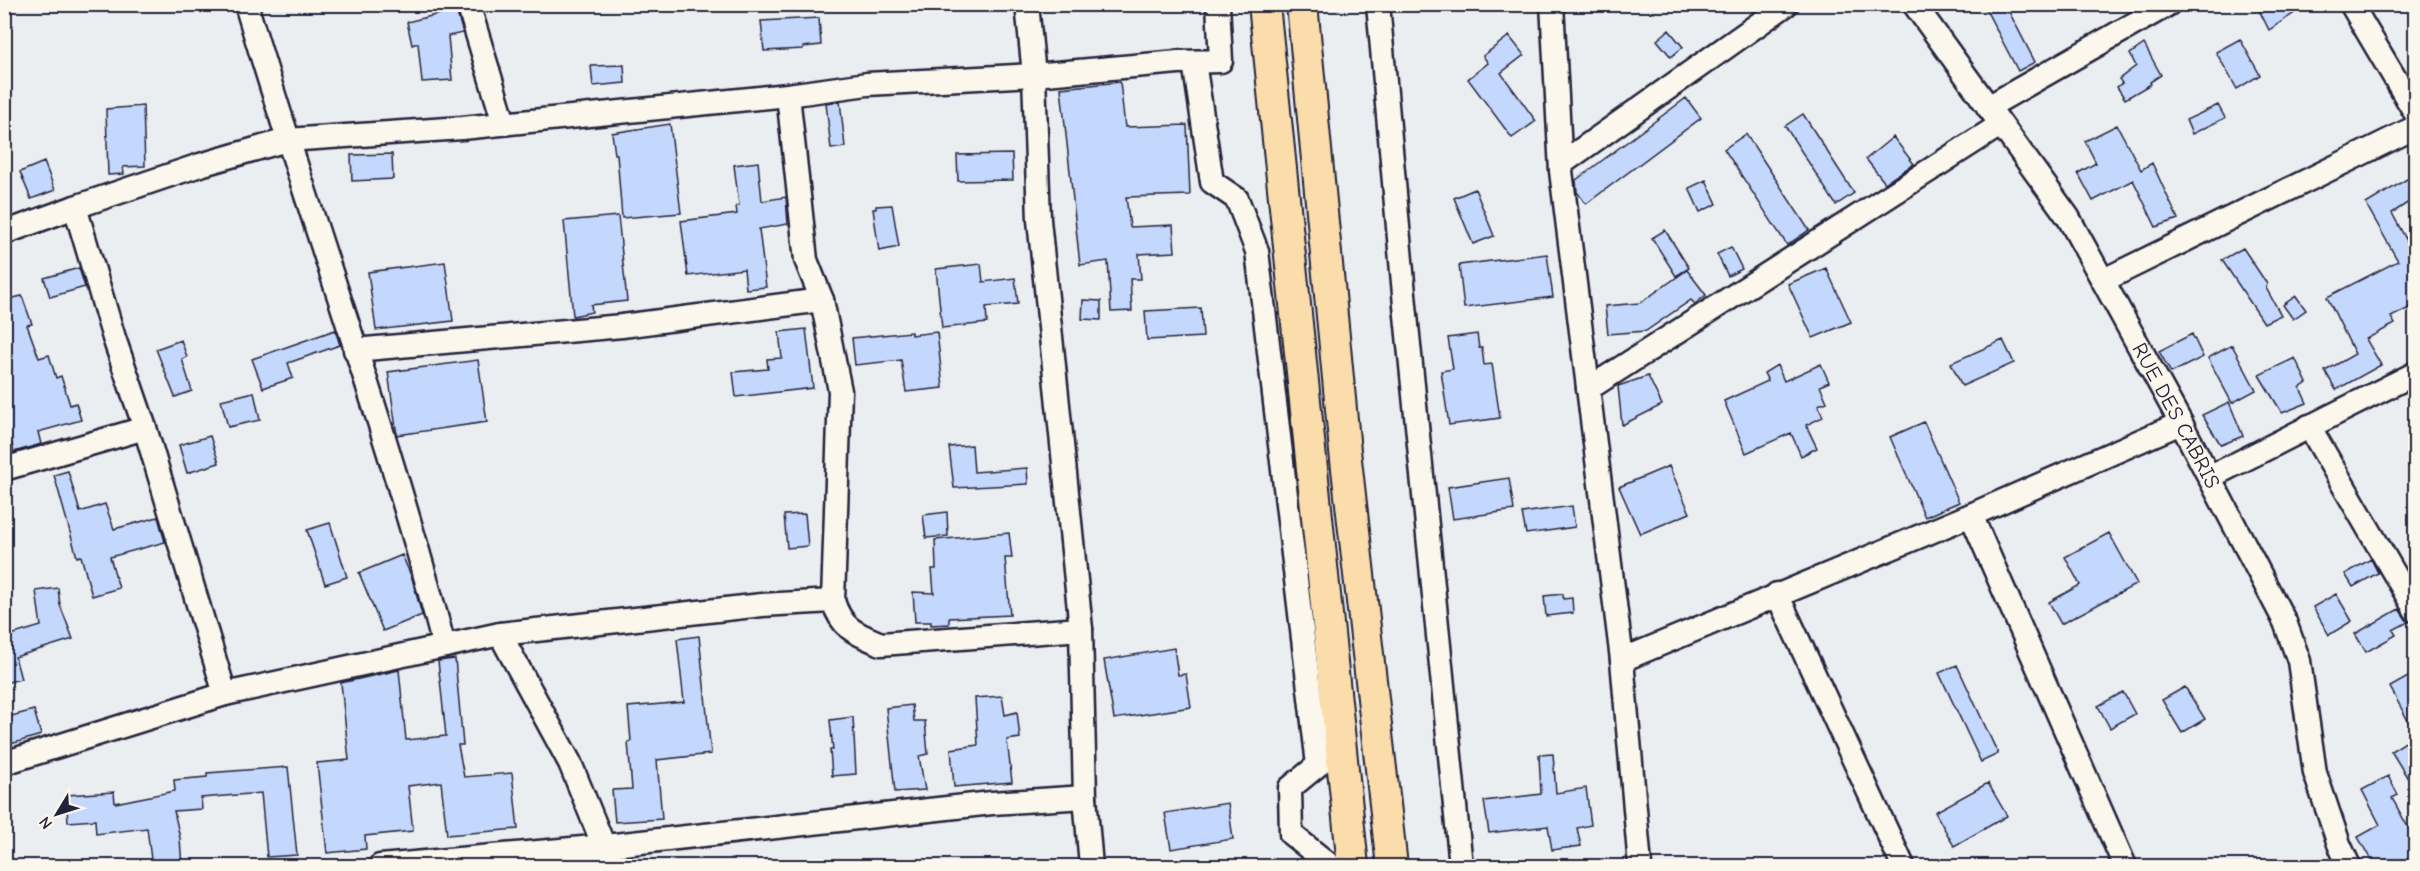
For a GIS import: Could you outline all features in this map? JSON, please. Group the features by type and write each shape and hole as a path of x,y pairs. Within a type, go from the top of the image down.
{"main road":[{"path":"1264,4 1353,867"},
{"path":"1302,4 1345,451 1392,867"}],"street":[{"path":"246,4 355,350 444,646"},
{"path":"468,4 504,123"},
{"path":"1027,4 1034,75 1039,220 1082,629 1085,797 1091,867"},
{"path":"4,233 200,165 287,140 504,123 788,95 867,84 1034,75 1221,61 1218,4"},
{"path":"1378,4 1405,305 1461,867"},
{"path":"1552,4 1561,164 1622,660 1640,867"},
{"path":"1561,164 1787,4"},
{"name":"RUE DES CABRIS","path":"1914,4 2068,217 2210,477 2285,622 2299,661 2315,774 2349,867"},
{"path":"1588,389 1994,116 2169,4"},
{"path":"2351,4 2415,114"},
{"path":"1194,62 1212,182 1237,199 1257,251 1318,765 1290,788 1291,834 1330,867"},
{"path":"788,95 806,260 822,300 840,391 833,601 838,617 851,631 881,644 1082,629"},
{"path":"2104,280 2415,127"},
{"path":"75,207 114,338 145,428 225,694"},
{"path":"355,350 622,326 822,300"},
{"path":"2210,477 2415,373"},
{"path":"1622,660 1971,515 2181,423"},
{"path":"2309,426 2415,611"},
{"path":"4,469 145,428"},
{"path":"1971,515 2125,867"},
{"path":"1777,594 1903,867"},
{"path":"4,763 225,694 500,634 762,605 833,601"},
{"path":"500,634 570,762 608,856"},
{"path":"380,867 608,856 992,803 1085,797"}],"building":[{"path":"1983,4 2005,4 2035,62 2018,71"},
{"path":"2256,4 2308,4 2269,30"},
{"path":"456,10 463,33 448,36 452,80 422,82 418,43 412,45 407,22"},
{"path":"819,18 821,45 803,47 803,49 764,51 761,21"},
{"path":"1669,30 1683,47 1671,57 1657,40"},
{"path":"1509,36 1524,55 1501,73 1536,121 1512,138 1468,79 1488,63 1483,56"},
{"path":"2240,39 2260,75 2237,89 2216,52"},
{"path":"2144,44 2161,75 2150,82 2151,84 2125,99 2117,87 2122,83 2119,79 2136,66 2130,54"},
{"path":"624,65 625,83 593,86 591,66"},
{"path":"1120,82 1125,127 1187,125 1190,195 1126,197 1130,227 1173,225 1175,252 1139,254 1141,279 1130,279 1132,311 1111,312 1108,261 1080,265 1061,88"},
{"path":"1686,98 1701,118 1586,204 1577,192 1576,180"},
{"path":"840,101 845,147 831,149 826,103"},
{"path":"2218,105 2225,118 2192,134 2186,120"},
{"path":"143,106 145,166 123,167 124,174 108,175 106,109"},
{"path":"1803,114 1854,193 1836,205 1785,126"},
{"path":"670,124 681,213 622,218 617,154 615,154 612,133"},
{"path":"2117,125 2141,170 2152,163 2178,219 2156,227 2133,180 2093,201 2078,173 2096,163 2085,141"},
{"path":"1746,134 1809,230 1787,245 1724,149"},
{"path":"1893,137 1914,164 1885,183 1866,159"},
{"path":"392,154 393,179 352,181 351,155"},
{"path":"1012,154 1013,180 958,181 957,155"},
{"path":"44,162 55,190 31,199 20,172"},
{"path":"758,162 762,201 786,197 788,224 759,229 766,287 746,289 744,269 688,276 681,221 737,214 736,206 739,205 734,165"},
{"path":"2415,174 2415,198 2392,213 2415,256 2415,305 2391,317 2395,324 2366,339 2381,365 2336,390 2325,371 2355,354 2327,297 2398,261 2366,204"},
{"path":"1706,180 1717,204 1700,212 1689,188"},
{"path":"1475,189 1494,236 1473,244 1454,198"},
{"path":"892,205 899,247 879,251 873,209 876,209 876,206"},
{"path":"618,216 627,301 591,305 592,312 573,316 564,221"},
{"path":"1665,230 1689,268 1676,276 1652,238"},
{"path":"1731,247 1742,269 1728,276 1717,254"},
{"path":"2243,248 2267,284 2266,288 2281,315 2264,323 2222,260"},
{"path":"1547,254 1553,297 1464,308 1459,265"},
{"path":"445,262 453,321 376,330 368,272"},
{"path":"981,264 983,282 1015,278 1018,304 986,307 987,323 942,328 936,269"},
{"path":"79,268 85,287 50,297 44,278"},
{"path":"1826,268 1851,322 1813,338 1788,284"},
{"path":"1687,270 1706,295 1695,304 1691,300 1646,331 1608,334 1605,306 1640,303"},
{"path":"22,296 32,324 27,325 39,358 49,355 56,378 61,376 70,405 76,403 81,420 38,432 41,444 14,452 4,420 4,300"},
{"path":"2296,296 2306,310 2293,319 2283,305"},
{"path":"1083,300 1101,301 1101,320 1082,319"},
{"path":"1201,308 1203,337 1147,340 1145,311"},
{"path":"806,329 813,388 736,397 733,372 768,369 767,359 782,358 779,332"},
{"path":"335,330 340,345 288,363 293,378 263,388 252,359"},
{"path":"911,332 911,335 937,332 943,388 906,392 901,360 855,365 852,338"},
{"path":"1477,334 1484,365 1492,364 1500,418 1449,425 1441,371 1453,369 1448,338"},
{"path":"2192,334 2203,357 2171,373 2159,351"},
{"path":"181,340 187,357 182,359 192,391 175,397 156,349"},
{"path":"2003,340 2014,363 1962,386 1951,363"},
{"path":"2232,345 2256,390 2232,403 2208,358"},
{"path":"2295,358 2307,383 2300,388 2307,403 2282,413 2259,375"},
{"path":"478,360 487,422 397,435 388,372"},
{"path":"1821,364 1829,382 1820,386 1827,402 1818,405 1823,417 1806,425 1817,448 1801,456 1791,433 1746,453 1724,401 1768,381 1764,373 1777,365 1784,381"},
{"path":"1648,376 1662,405 1622,425 1618,386"},
{"path":"254,392 260,420 228,427 221,400"},
{"path":"2229,402 2243,436 2221,445 2202,415"},
{"path":"1924,422 1959,502 1925,517 1890,437"},
{"path":"210,436 219,463 187,473 179,445"},
{"path":"972,445 974,472 1027,468 1028,484 954,488 949,447"},
{"path":"1669,466 1690,513 1640,534 1619,487"},
{"path":"68,471 80,512 105,504 114,529 158,517 165,542 110,557 119,588 92,596 81,556 77,557 54,475"},
{"path":"1509,478 1514,510 1453,519 1448,487"},
{"path":"1572,506 1575,527 1526,534 1522,513"},
{"path":"947,512 948,536 926,538 923,515"},
{"path":"805,514 808,546 787,548 784,515"},
{"path":"330,523 347,577 325,584 307,530"},
{"path":"1009,533 1012,558 1005,558 1010,615 949,618 949,624 931,625 931,622 915,622 913,592 934,593 932,569 936,569 935,540"},
{"path":"2109,533 2137,584 2061,624 2049,602 2080,585 2065,557"},
{"path":"402,555 412,578 422,615 383,631 359,573"},
{"path":"2371,559 2378,573 2353,587 2345,574"},
{"path":"58,588 60,605 73,639 15,657 21,679 4,683 4,637 41,626 36,591"},
{"path":"1563,594 1563,599 1572,598 1573,613 1546,616 1544,596"},
{"path":"2336,594 2352,621 2329,635 2313,607"},
{"path":"2399,609 2408,622 2393,630 2396,635 2366,652 2355,634"},
{"path":"699,636 711,754 657,760 662,819 615,822 612,790 632,789 628,707 684,702 677,639"},
{"path":"1174,648 1178,675 1186,674 1191,707 1114,719 1104,660"},
{"path":"455,659 463,745 458,745 464,777 512,773 518,829 447,835 441,782 408,786 413,831 365,836 366,849 327,853 317,763 349,760 341,683 399,670 406,740 446,736 438,661"},
{"path":"1957,665 1998,754 1981,762 1939,673"},
{"path":"2415,673 2415,734 2390,687"},
{"path":"2185,687 2205,719 2182,733 2162,700"},
{"path":"2123,692 2135,714 2110,728 2098,706"},
{"path":"1002,696 1005,715 1017,712 1020,738 1007,740 1012,782 954,787 951,749 978,745 975,698"},
{"path":"912,705 914,721 925,721 928,754 919,756 925,790 895,792 886,708"},
{"path":"34,710 41,735 4,746 4,718"},
{"path":"853,717 856,774 832,776 830,750 833,750 830,720"},
{"path":"2415,736 2415,790 2391,751"},
{"path":"1553,754 1556,793 1586,788 1591,825 1577,828 1581,846 1552,850 1548,826 1489,833 1484,801 1541,794 1539,755"},
{"path":"288,767 297,855 267,857 261,793 201,798 202,809 174,811 180,838 182,867 152,867 147,828 96,834 95,820 68,822 66,795 114,792 115,803 175,791 174,780 207,777 207,773"},
{"path":"2388,776 2398,795 2392,798 2415,840 2415,867 2375,867 2358,837 2380,825 2362,790"},
{"path":"1988,783 2007,816 1954,846 1935,812"},
{"path":"1228,803 1233,839 1171,849 1165,813"}]}
